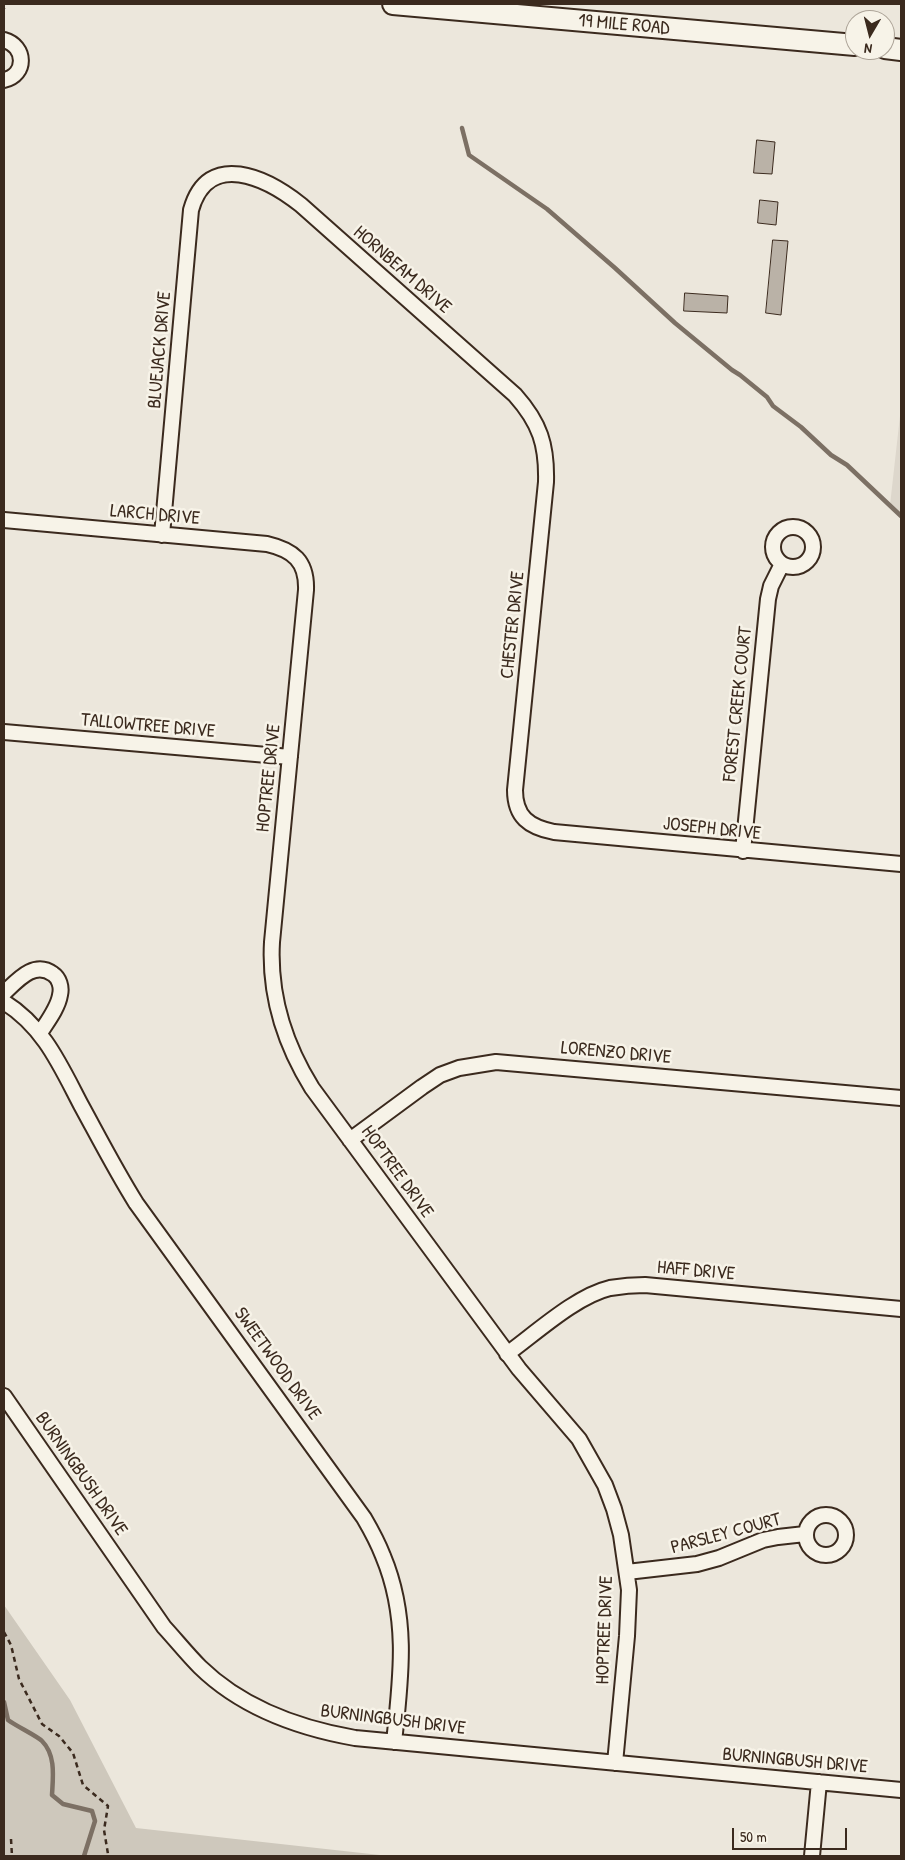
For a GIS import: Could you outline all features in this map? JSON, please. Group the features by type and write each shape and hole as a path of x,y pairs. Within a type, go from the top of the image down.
{"main road":[{"name":"19 MILE ROAD","path":"392,4 845,44"}],"street":[{"path":"4,40 15,45 22,61 17,73 4,80"},
{"name":"HORNBEAM DRIVE","path":"214,177 226,174 239,174 272,185 285,193 515,395 527,408 541,434"},
{"name":"BLUEJACK DRIVE","path":"162,535 192,210 195,196 204,184 214,177"},
{"name":"CHESTER DRIVE","path":"524,818 518,810 515,790 546,482 547,466 541,434"},
{"name":"LARCH DRIVE","path":"4,520 267,544 289,551 298,560"},
{"name":"HOPTREE DRIVE","path":"298,560 304,569 307,579 271,964 272,985 281,1024 289,1047 312,1088 507,1354 579,1439 605,1485 621,1534 627,1572 629,1610 615,1763"},
{"name":"FOREST CREEK COURT","path":"742,851 768,599 771,586 782,564"},
{"name":"TALLOWTREE DRIVE","path":"4,732 290,757"},
{"name":"JOSEPH DRIVE","path":"524,818 532,825 554,832 742,851 901,864"},
{"path":"4,993 28,971 38,968 48,970 56,976 60,985 60,995 40,1033"},
{"name":"SWEETWOOD DRIVE","path":"4,1002 28,1019 40,1033 58,1061 121,1179 136,1202 352,1498 374,1536 393,1587 402,1636 401,1680 394,1742"},
{"name":"LORENZO DRIVE","path":"350,1140 440,1075 459,1068 496,1062 901,1098"},
{"name":"HAFF DRIVE","path":"507,1354 576,1303 608,1288 625,1286 644,1285 901,1309"},
{"name":"BURNINGBUSH DRIVE","path":"4,1396 164,1627 201,1667 222,1684 245,1700 294,1724 355,1738 901,1790"},
{"name":"PARSLEY COURT","path":"627,1572 697,1564 719,1558 763,1540 805,1534"},
{"path":"812,1856 819,1782"}],"path":[{"path":"4,1632 11,1645 19,1679 42,1724 59,1736 74,1753 83,1785 108,1806 104,1830 110,1856"},
{"path":"11,1839 12,1856"}],"shaded area":[{"path":"901,407 901,514 890,505"},
{"path":"4,1605 70,1700 136,1828 389,1856 4,1856"}],"building":[{"path":"757,140 775,142 772,174 754,173"},
{"path":"760,200 778,202 776,225 758,223"},
{"path":"773,240 788,241 781,315 766,313"},
{"path":"685,293 728,296 727,313 684,311"}],"waterway":[{"path":"462,128 469,155 547,209 675,323 767,397 773,406 801,427 831,455 847,465 901,516"},
{"path":"4,1702 8,1720 42,1741 50,1753 53,1766 52,1795 63,1804 92,1811 95,1821 84,1856"}]}
